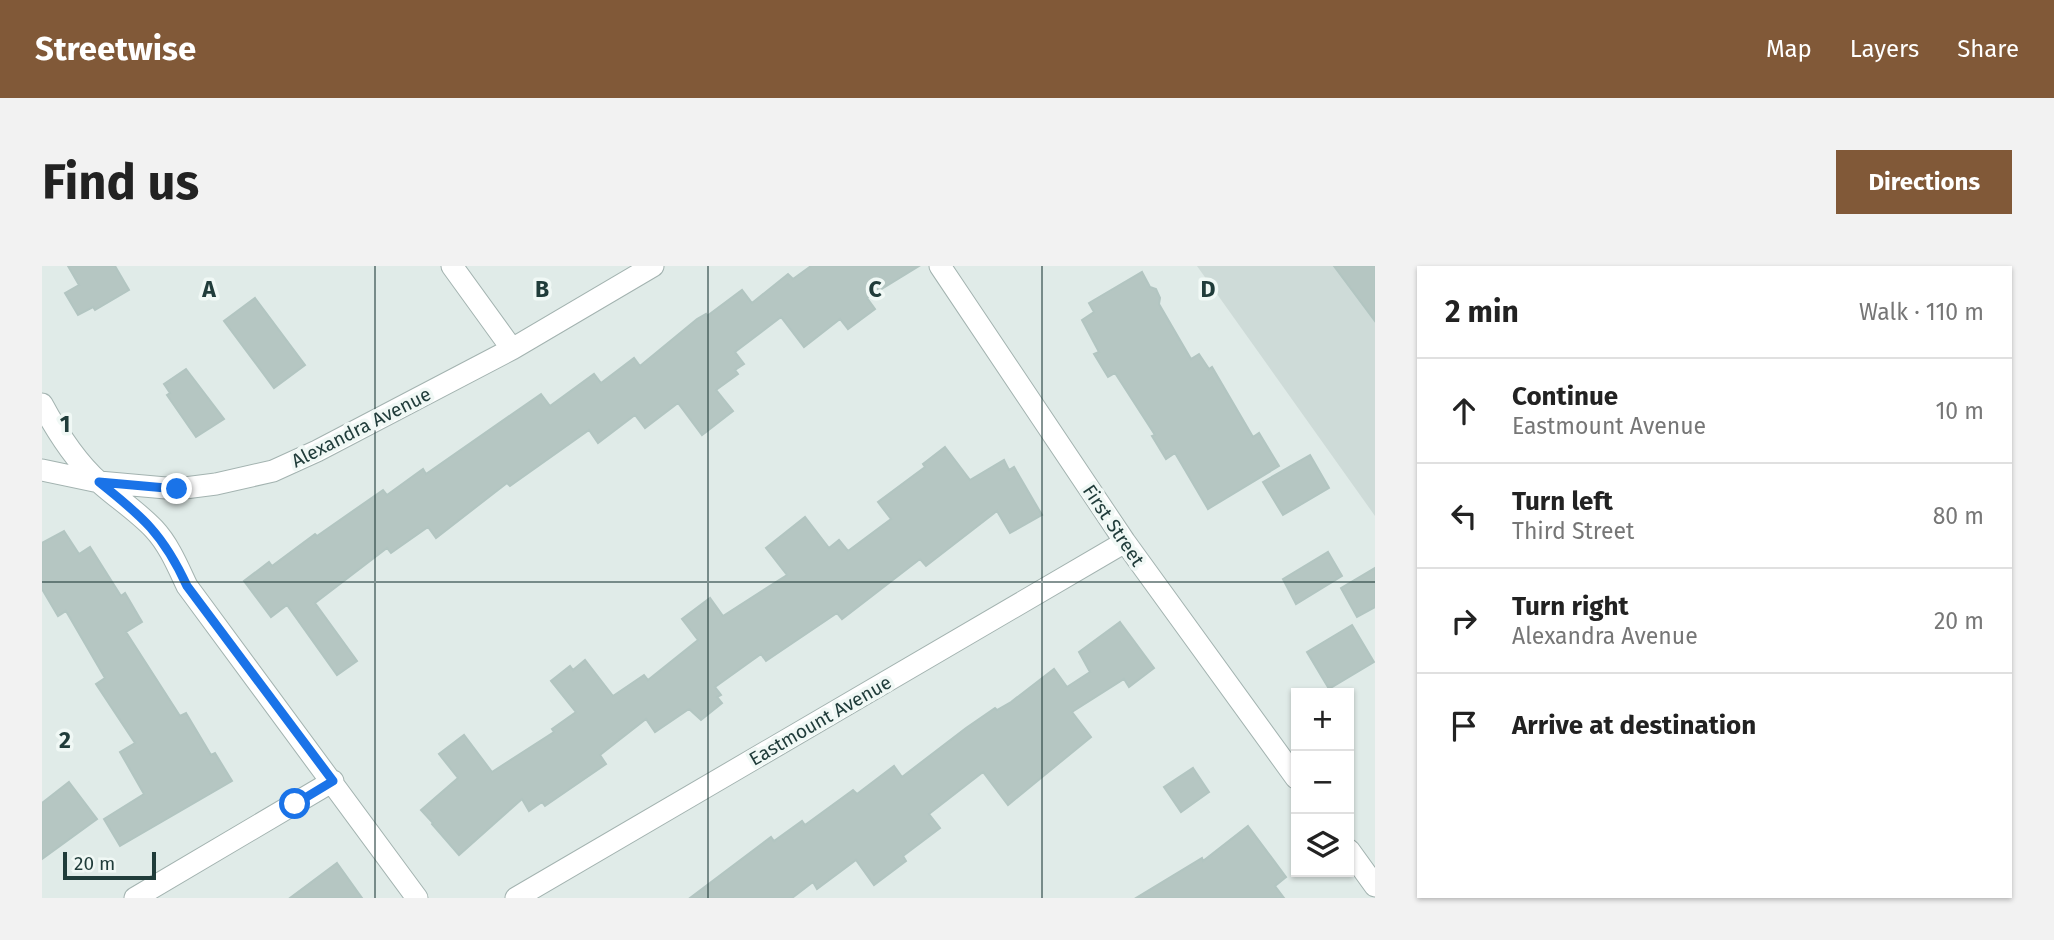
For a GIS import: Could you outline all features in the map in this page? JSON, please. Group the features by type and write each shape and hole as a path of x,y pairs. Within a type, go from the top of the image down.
{"street":[{"path":"452,266 512,349"},
{"name":"Alexandra Avenue","path":"42,470 99,482 177,489 216,484 273,471 317,451 512,349 653,266"},
{"name":"First Street","path":"940,266 1125,542 1291,771"},
{"path":"42,404 66,444 99,482 138,513 156,532 177,564 187,586 417,898"},
{"name":"Eastmount Avenue","path":"516,898 1125,542"},
{"path":"135,898 333,781"},
{"path":"1354,857 1375,886"}],"shaded area":[{"path":"1197,266 1375,266 1375,516"}],"building":[{"path":"68,266 115,266 129,290 95,310 93,307 78,315 65,293 79,285"},
{"path":"811,266 919,266 867,298 875,309 848,329 840,319 804,347 781,317 735,352 744,364 735,370 738,374 716,390 733,411 702,435 678,403 645,428 635,415 598,443 589,430 510,486 507,483 436,538 428,527 391,553 387,548 315,603 357,661 337,675 287,605 271,617 244,581 269,562 272,566 315,534 317,536 383,490 387,495 423,469 426,474 541,394 550,406 594,374 601,383 634,358 640,366 697,319 706,314 707,316 742,290 752,303 788,274 793,279"},
{"path":"1334,266 1375,266 1375,321"},
{"path":"1142,272 1150,287 1156,289 1160,298 1159,304 1191,359 1199,354 1209,369 1212,367 1253,437 1259,433 1279,466 1208,509 1175,453 1166,459 1152,436 1155,435 1115,373 1108,377 1094,354 1099,352 1082,320 1094,312 1089,303"},
{"path":"255,298 305,365 274,388 224,321"},
{"path":"186,369 224,419 196,437 167,395 170,393 164,384"},
{"path":"945,447 970,480 1004,460 1009,470 1014,467 1042,515 1010,533 997,511 926,566 920,559 842,619 837,613 766,661 761,654 715,687 721,695 717,697 722,703 701,720 689,709 655,732 646,719 600,755 606,764 545,806 542,802 529,811 522,799 459,855 421,810 458,778 439,754 464,735 492,772 554,732 552,729 576,712 551,681 570,666 573,670 585,660 613,696 644,675 648,680 698,640 682,619 710,598 723,616 787,575 766,548 805,517 829,548 839,540 848,551 891,519 878,502 925,467 923,464"},
{"path":"1310,455 1329,488 1283,515 1263,482"},
{"path":"64,531 79,554 90,547 121,596 125,593 142,622 126,632 180,716 186,713 211,755 215,753 232,781 120,846 104,819 144,794 120,752 135,743 96,684 105,678 66,611 58,616 42,589 42,543"},
{"path":"1328,552 1342,576 1296,604 1283,579"},
{"path":"1375,568 1375,607 1357,617 1341,588"},
{"path":"1120,622 1154,668 1129,687 1124,679 1072,712 1091,737 1008,805 983,772 929,814 940,828 903,856 906,861 874,885 856,860 817,889 813,882 792,898 690,898 771,837 774,841 802,821 805,825 853,790 857,794 894,766 902,777 966,728 995,708 997,710 1011,702 1054,669 1067,687 1090,672 1079,652"},
{"path":"1352,625 1374,662 1328,688 1307,652"},
{"path":"1193,768 1209,792 1181,812 1164,787"},
{"path":"69,782 97,819 42,859 42,803"},
{"path":"1248,826 1286,877 1275,886 1284,898 1136,898 1202,858 1203,861"},
{"path":"337,863 362,898 290,898"}],"route":[{"path":"177,489 99,482 138,513 156,532 177,564 187,586 333,781 295,804"}]}
